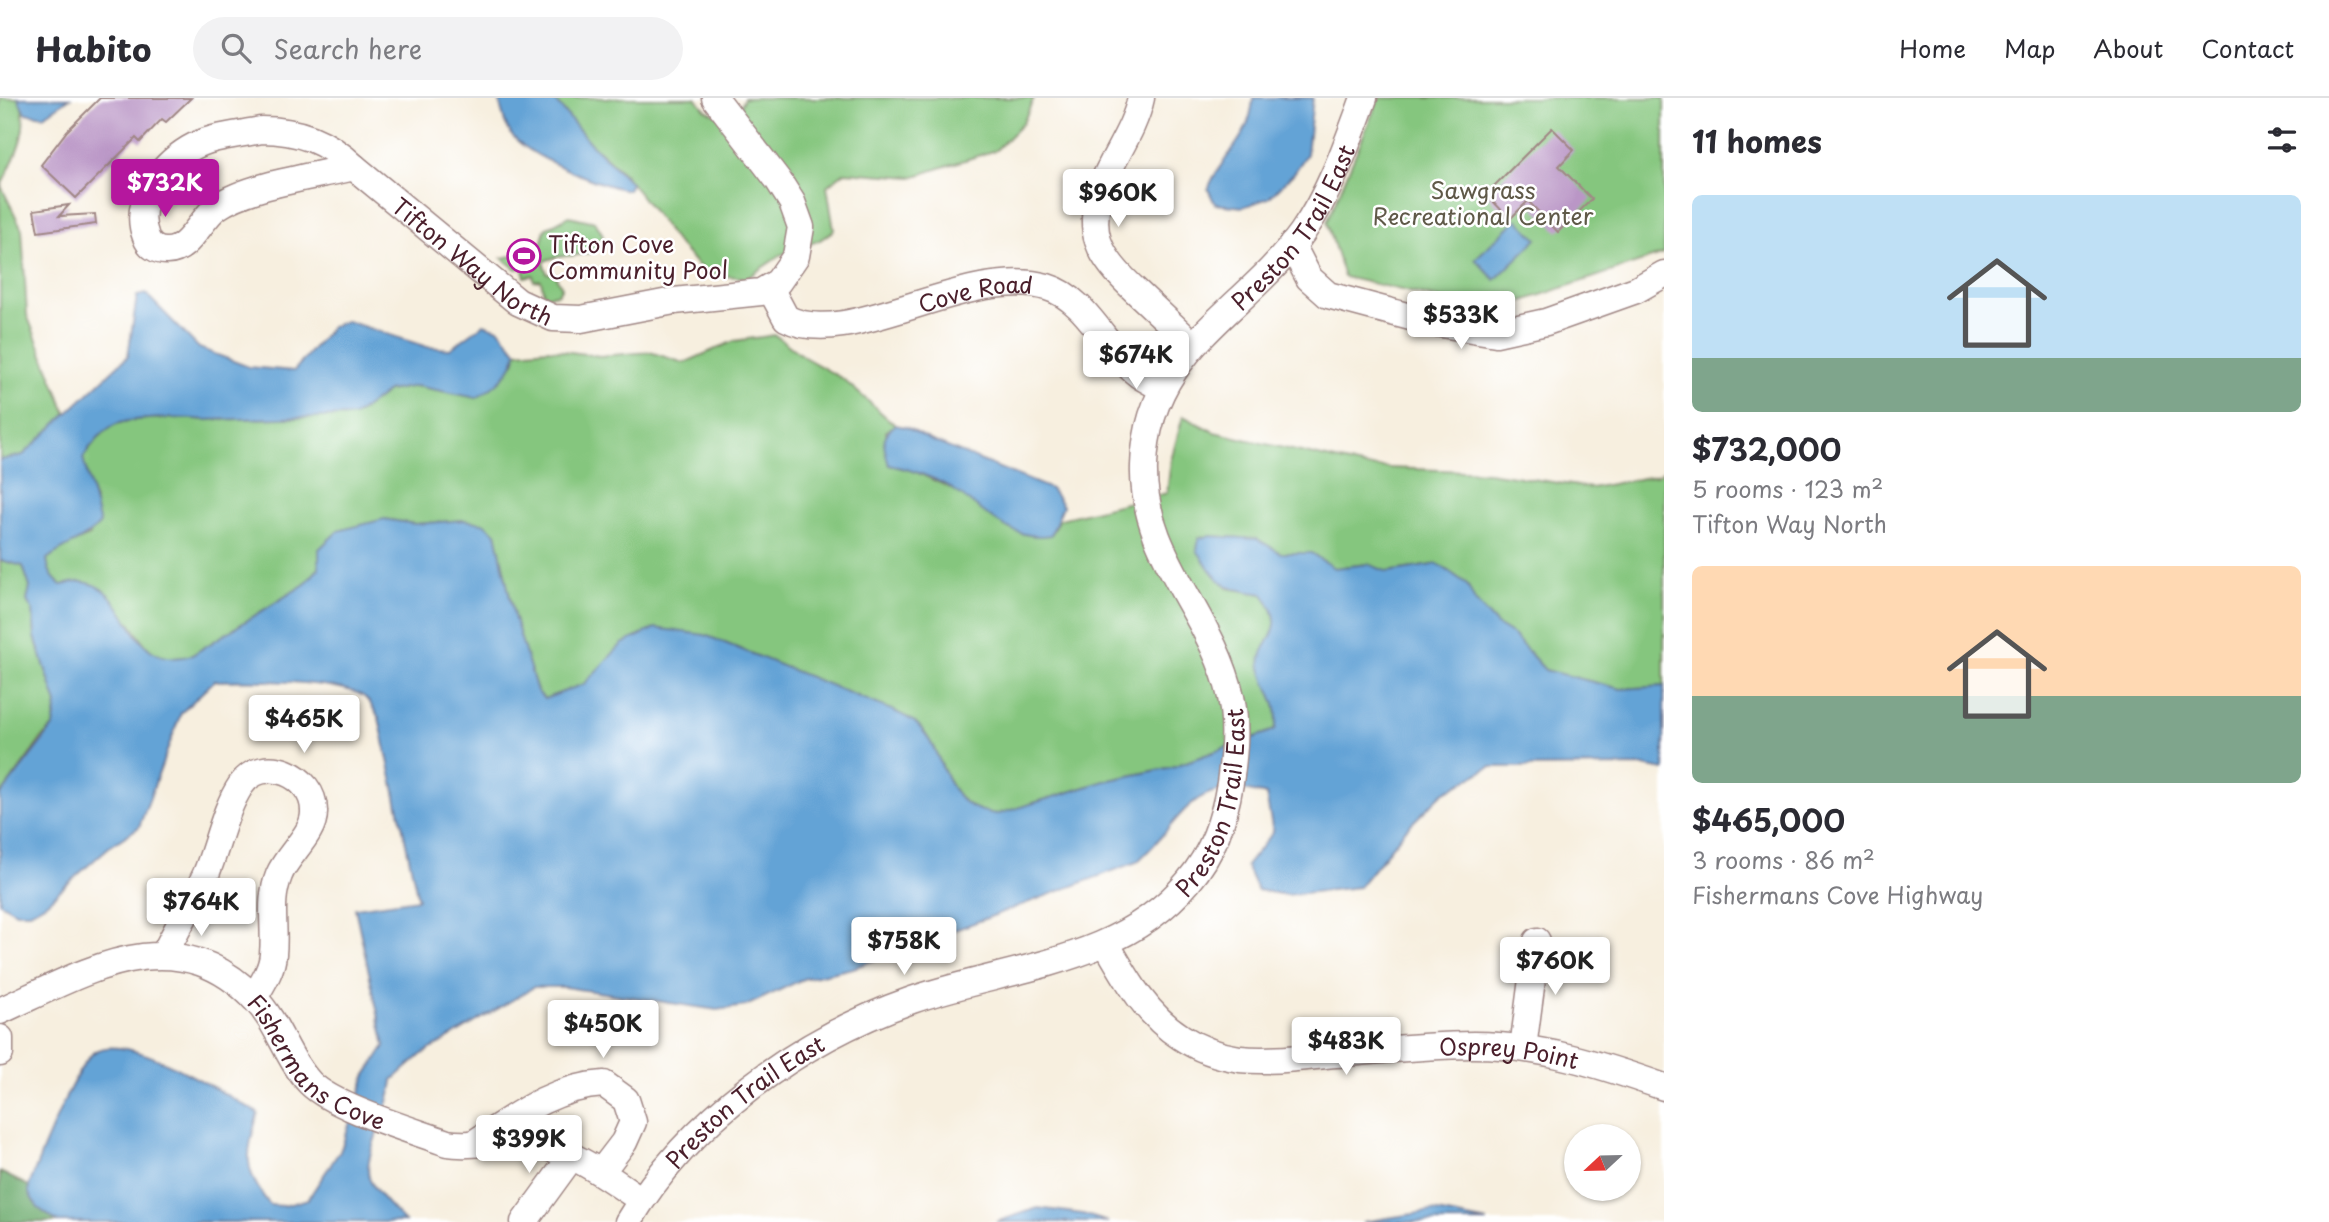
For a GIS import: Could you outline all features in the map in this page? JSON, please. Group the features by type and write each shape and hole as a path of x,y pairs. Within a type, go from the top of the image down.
{"street":[{"path":"715,98 779,180 792,202 801,228 796,256 785,275 769,288"},
{"path":"1141,98 1128,136 1104,180 1095,212 1096,238 1103,256 1115,271 1192,344"},
{"name":"Preston Trail East","path":"634,1211 696,1135 778,1068 830,1036 915,999 1068,957 1106,943 1151,918 1188,883 1208,856 1219,830 1229,787 1235,737 1232,702 1215,650 1169,567 1150,519 1143,468 1151,417 1162,388 1192,344 1292,245 1318,206 1341,159 1364,98"},
{"name":"Tifton Way North","path":"354,167 231,199 209,214 182,246 174,250 155,249 147,242 142,227 142,211 148,191 176,158 208,141 261,130 302,133 340,153 518,302 541,315 582,319 674,301 769,288"},
{"path":"1292,245 1309,278 1328,295 1415,318 1496,333 1545,323 1636,290 1664,274"},
{"name":"Cove Road","path":"769,288 786,318 812,327 866,319 977,287 1003,283 1037,285 1063,295 1081,309 1138,374 1162,388"},
{"path":"163,955 205,875 240,786 258,772 285,772 298,778 312,797 313,824 280,873 271,913 274,954 270,969 254,998"},
{"path":"1523,1048 1537,941"},
{"name":"Osprey Point","path":"1106,943 1135,992 1155,1016 1178,1036 1220,1055 1265,1060 1420,1047 1476,1045 1523,1048 1600,1065 1664,1087"},
{"name":"Fishermans Cove","path":"0,1011 116,961 163,955 186,957 215,970 254,998 275,1022 311,1084 327,1097 447,1143 470,1146 514,1142 541,1145 572,1156 601,1172 634,1211"},
{"path":"0,1038 0,1053"},
{"path":"470,1146 538,1101 579,1086 604,1084 626,1100 633,1122 624,1142 601,1172"},
{"path":"524,1222 572,1156"}],"green space":[{"path":"0,98 18,98 22,109 24,120 20,142 1,186 22,229 27,315 67,415 23,455 0,460"},
{"path":"553,98 696,98 706,110 732,122 744,98 1034,98 1023,123 996,150 912,177 845,172 827,186 834,230 820,240 781,255 747,278 706,274 678,244 625,175 589,142"},
{"name":"Sawgrass Recreational Center","path":"1379,98 1664,98 1664,254 1493,311 1344,277 1327,222"},
{"name":"Tifton Cove Community Pool","path":"569,216 595,222 603,235 601,245 589,253 543,262 547,273 554,274 562,287 558,294 544,296 541,280 534,281 533,275 525,277 523,268 516,269 502,258 536,251 538,256 545,229"},
{"path":"775,335 804,357 843,379 895,425 886,431 890,465 914,471 1051,535 1060,519 1167,493 1171,460 1183,416 1214,432 1366,467 1488,472 1591,488 1659,475 1664,471 1664,686 1621,689 1545,670 1513,635 1497,625 1475,601 1467,584 1438,564 1387,572 1368,564 1334,568 1311,553 1281,553 1257,539 1210,536 1199,538 1227,588 1263,594 1272,608 1274,628 1261,659 1276,706 1275,730 1172,767 1105,781 998,814 966,803 956,793 928,738 910,719 705,635 603,666 584,684 544,699 537,691 514,616 496,533 464,520 415,524 384,519 319,568 305,584 192,655 177,658 157,655 144,643 123,615 108,602 83,582 61,585 48,567 47,559 66,545 90,536 95,500 86,478 83,458 99,437 120,423 184,418 204,420 354,416 388,391 416,386 477,398 514,363 517,352 548,349 600,356 650,352 684,363 734,341"},
{"path":"0,560 23,566 30,587 27,601 33,611 35,637 57,704 53,727 0,796"},
{"path":"0,1172 29,1186 34,1202 58,1222 0,1222"}],"water":[{"path":"18,98 70,98 44,116 25,113"},
{"path":"499,98 553,98 589,142 631,183 628,190 565,169 520,143 506,126"},
{"path":"1253,98 1313,98 1307,154 1294,173 1269,198 1243,207 1215,204 1208,189 1247,126"},
{"path":"1517,219 1537,239 1495,280 1475,259"},
{"path":"146,294 199,348 249,367 294,371 332,326 347,321 427,347 450,349 484,324 499,329 517,352 507,373 477,398 416,386 388,391 354,416 143,419 119,423 103,433 83,458 100,524 47,559 48,567 61,585 83,582 100,588 112,599 142,642 154,652 170,658 192,655 305,584 319,568 319,549 338,531 384,519 415,524 464,520 483,523 496,533 514,616 537,691 544,699 584,684 622,644 655,628 705,635 910,719 928,738 956,793 979,810 998,814 1105,781 1172,767 1275,730 1277,713 1261,668 1263,651 1274,628 1272,608 1263,594 1238,590 1223,583 1197,550 1199,538 1210,536 1257,539 1281,553 1311,553 1334,568 1368,564 1388,572 1438,564 1467,584 1475,601 1497,625 1513,635 1545,670 1621,689 1664,686 1664,770 1643,766 1490,767 1443,793 1406,829 1359,887 1286,895 1257,890 1246,866 1273,832 1266,795 1240,790 1220,791 1191,804 1137,862 853,968 803,979 746,1006 717,1010 564,987 534,987 421,1055 393,1080 368,1171 377,1191 405,1222 58,1222 38,1208 29,1194 29,1186 58,1113 78,1073 96,1051 112,1047 131,1050 177,1068 258,1113 249,1162 261,1192 270,1205 284,1206 308,1199 341,1149 366,1075 385,1046 355,908 418,899 379,718 367,700 350,691 313,684 214,681 181,713 139,827 109,847 46,903 30,912 16,912 0,903 0,796 53,727 57,704 35,637 33,611 27,601 30,587 23,566 0,560 0,460 23,455 128,356 137,296"},
{"path":"895,425 906,427 930,440 1051,489 1063,506 1051,535 1036,536 1008,528 946,485 889,465 884,448 885,438"},
{"path":"1038,1208 1083,1214 1108,1222 996,1222"},
{"path":"1432,1211 1488,1222 1362,1222"}],"building":[{"path":"100,98 191,98 166,122 162,119 140,142 136,138 76,198 41,165 67,131"},
{"path":"1552,128 1574,150 1559,166 1592,199 1558,232 1528,201 1510,219 1486,194"},
{"path":"69,205 59,216 95,214 96,224 38,232 34,210"}],"place":[{"name":"Tifton Cove Community Pool","path":"524,256"}]}
